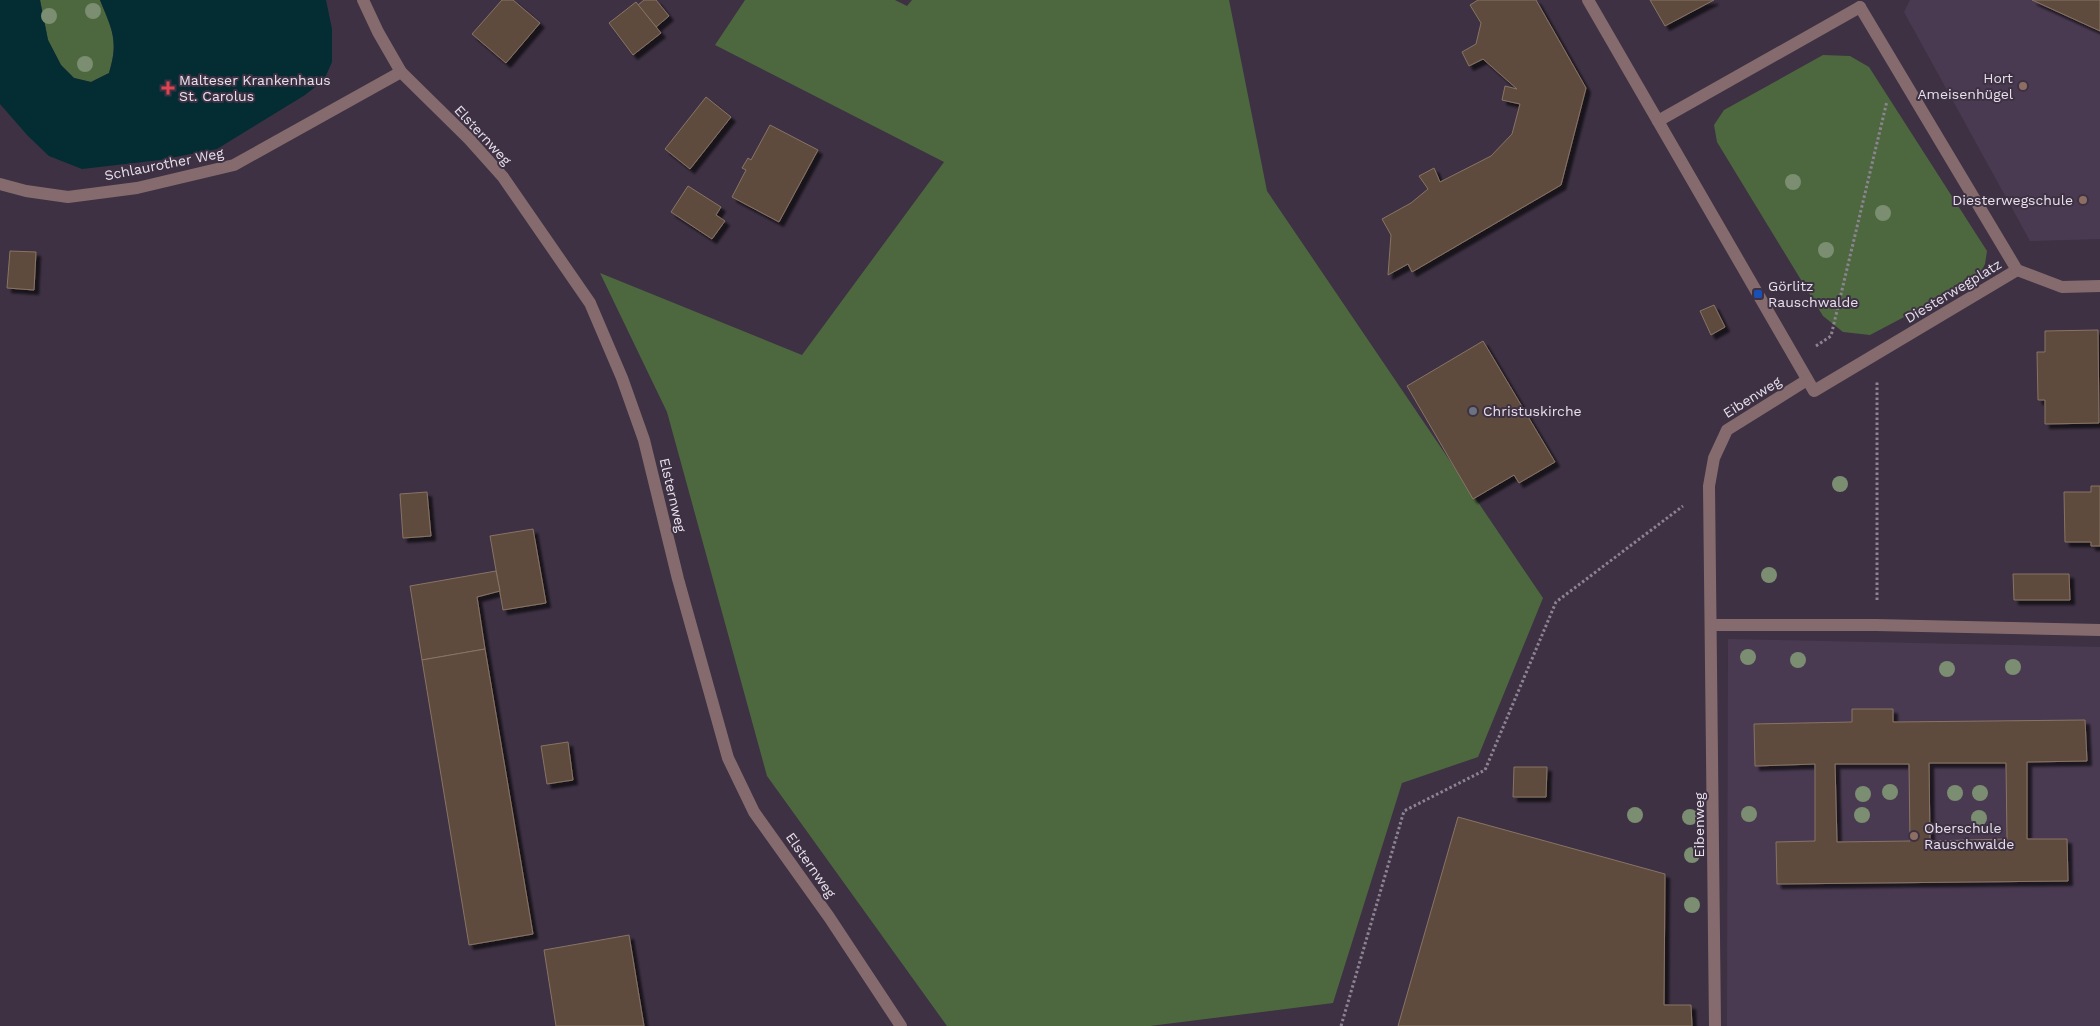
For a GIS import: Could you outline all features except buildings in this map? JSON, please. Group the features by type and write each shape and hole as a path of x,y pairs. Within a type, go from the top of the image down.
{"street":[{"name":"Elsternweg","path":"363,0 378,32 401,72 469,139 502,178 590,303 622,378 644,440 678,579 728,758 754,812 829,917 901,1026"},
{"path":"1588,0 1808,380"},
{"name":"Diesterwegplatz","path":"1658,120 1861,4 1895,66 2017,270 1814,391 1808,380"},
{"name":"Schlaurother Weg","path":"0,184 26,191 68,197 137,188 234,166 401,72"},
{"path":"2017,270 2062,287 2100,286"},
{"name":"Eibenweg","path":"1715,1026 1709,486 1714,458 1727,430 1808,380"},
{"path":"1711,625 1876,625 2100,630"}],"path":[{"path":"1796,360 1831,336 1895,66"},
{"path":"1876,625 1878,353"},
{"path":"1342,1026 1404,811 1485,770 1556,602 1709,486"}],"shaded area":[{"name":"Malteser Krankenhaus St. Carolus","path":"0,0 40,0 48,40 61,65 74,78 91,82 109,73 114,52 111,27 100,0 326,0 332,29 332,62 324,80 305,95 217,149 160,160 82,169 49,156 28,136 0,104"},
{"name":"Hort Ameisenhügel","path":"1910,0 2100,0 2100,239 2030,241 1904,12"},
{"name":"Oberschule Rauschwalde","path":"1728,639 2100,647 2100,1026 1727,1026"}],"green space":[{"path":"40,0 100,0 108,19 114,43 109,73 91,82 74,78 61,65 48,40"},
{"path":"745,0 895,0 907,6 912,0 1229,0 1267,191 1543,598 1478,757 1402,783 1333,1003 1150,1026 947,1026 767,776 667,412 600,273 802,355 944,162 715,45"},
{"path":"1823,55 1850,56 1869,67 1987,251 1985,264 1978,278 1870,335 1843,332 1823,316 1717,142 1714,125 1724,110"}],"place":[{"name":"Hort Ameisenhügel","path":"2023,86"},
{"name":"Malteser Krankenhaus St. Carolus","path":"168,88"},
{"name":"Diesterwegschule","path":"2083,200"},
{"name":"Görlitz Rauschwalde","path":"1758,294"},
{"name":"Christuskirche","path":"1473,411"},
{"name":"Oberschule Rauschwalde","path":"1914,836"}]}
